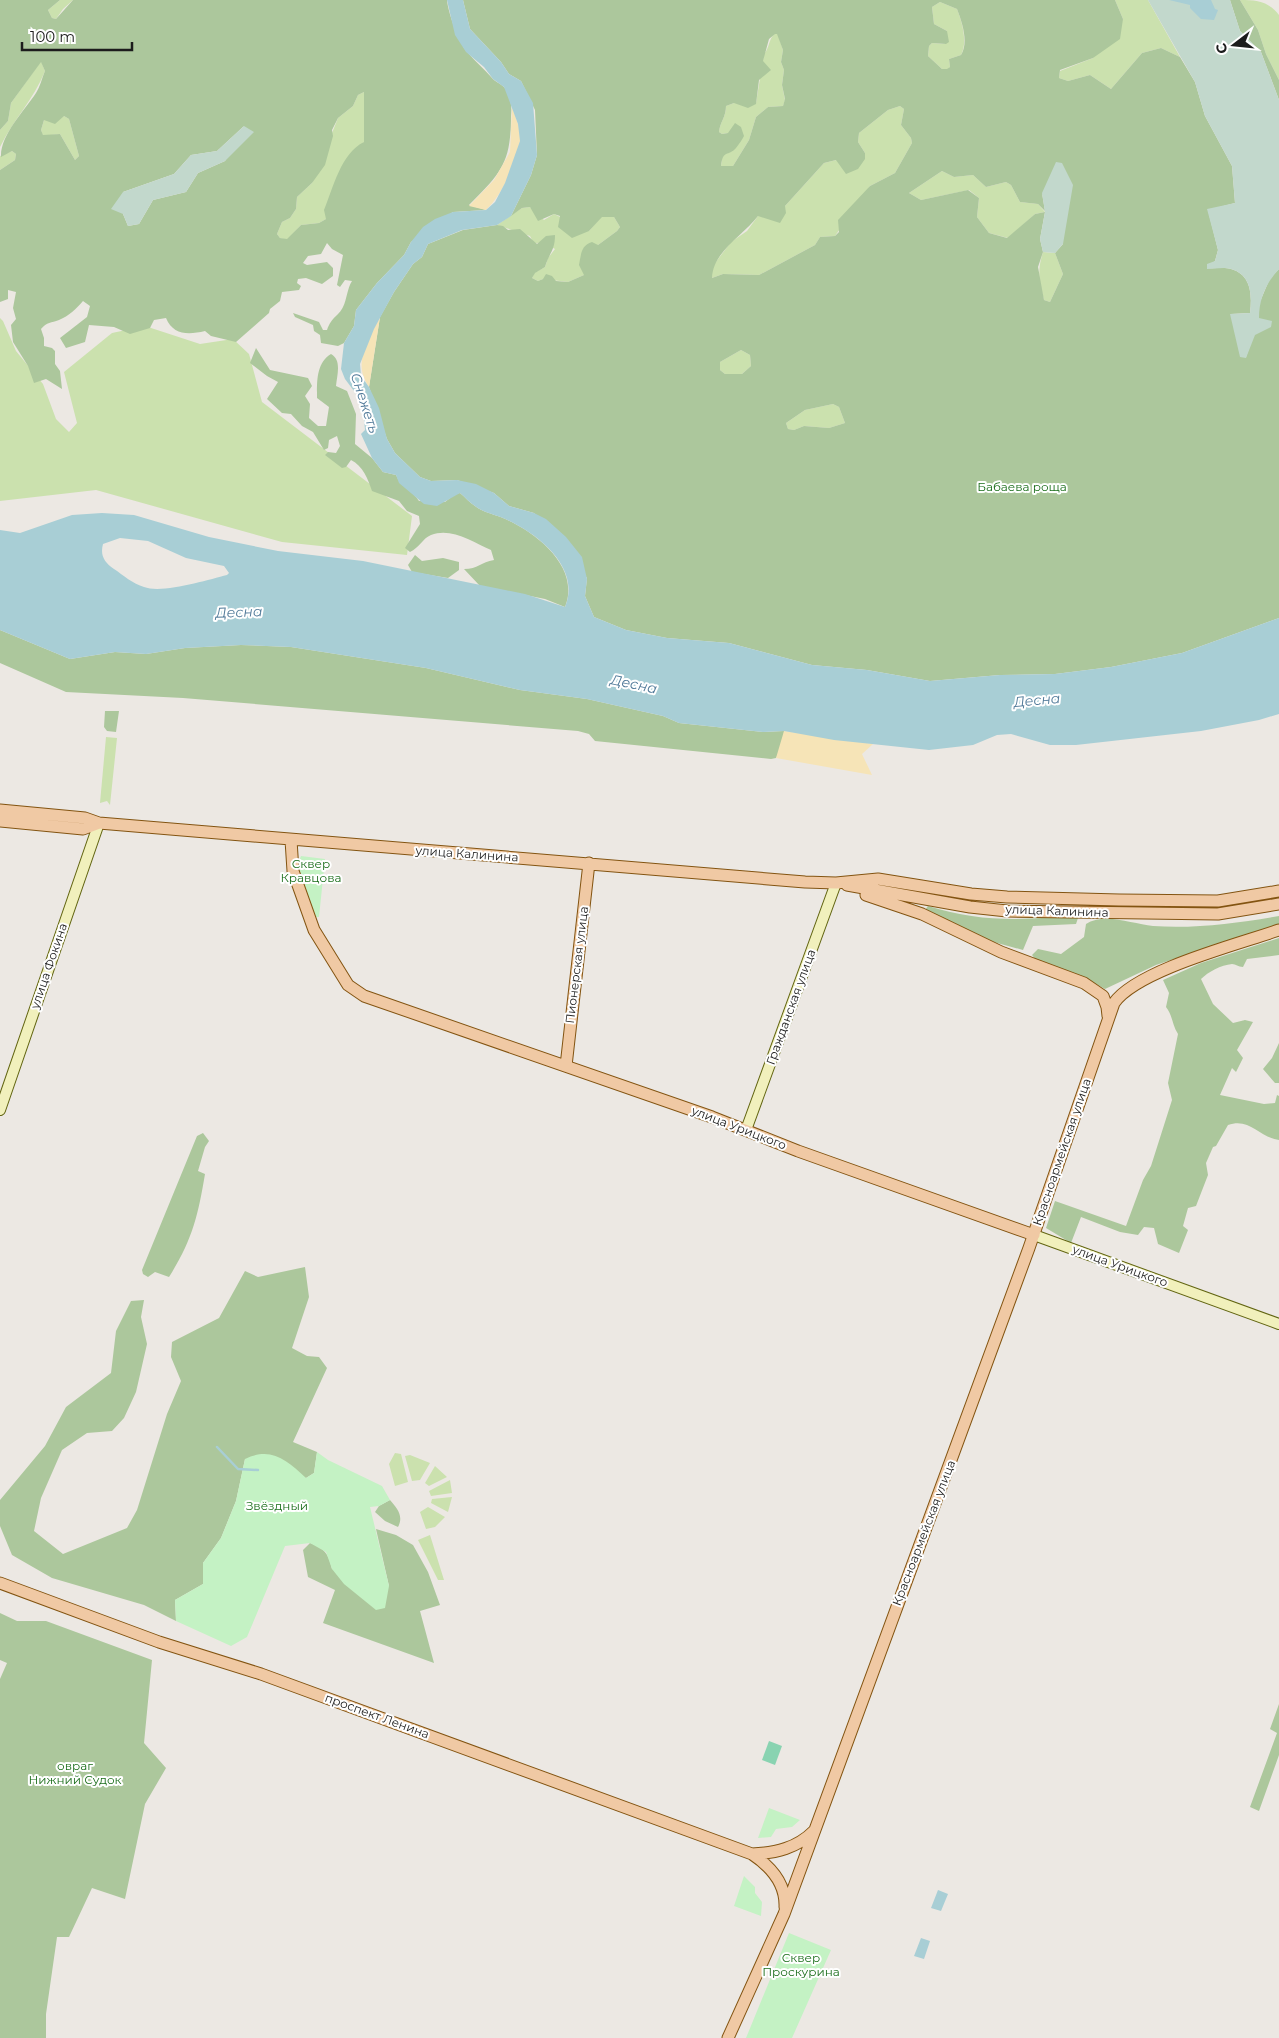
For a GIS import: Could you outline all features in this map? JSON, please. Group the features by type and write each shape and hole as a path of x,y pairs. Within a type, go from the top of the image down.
{"main road":[{"name":"улица Калинина","path":"0,810 85,818 99,824 836,883 970,907 1007,910 1206,914 1233,912 1279,904"},
{"name":"улица Калинина","path":"0,821 84,829 99,824"},
{"name":"улица Фокина","path":"0,1110 99,824"},
{"name":"улица Урицкого","path":"291,840 293,871 314,930 348,984 364,996 746,1130 798,1151 1279,1324"},
{"name":"Пионерская улица","path":"566,1066 589,863"},
{"name":"улица Калинина","path":"836,883 878,879 972,894 1094,900 1218,901 1279,891"},
{"path":"836,883 922,914 1002,952 1084,983 1103,996 1107,1007 1107,1022"},
{"name":"Гражданская улица","path":"746,1130 836,883"},
{"name":"Красноармейская улица","path":"728,2038 784,1914 1034,1235 1110,1010 1117,997 1139,981 1166,968 1279,930"},
{"name":"проспект Ленина","path":"0,1583 159,1642 270,1677 752,1854"},
{"path":"752,1854 788,1848 806,1839 815,1829"},
{"path":"752,1854 764,1862 777,1878 785,1897 784,1914"}],"green space":[{"path":"0,0 60,0 48,10 52,18 56,19 73,0 447,0 454,28 461,42 471,56 506,90 510,97 511,109 509,145 502,166 489,184 469,205 486,210 453,212 411,242 404,255 377,283 356,310 354,326 344,343 338,346 321,343 320,335 314,331 313,325 295,317 293,313 319,322 323,330 327,330 343,307 352,281 345,280 340,287 337,285 343,255 332,249 327,243 321,254 308,256 303,263 307,265 327,262 333,268 333,276 322,284 306,278 298,279 297,283 301,286 299,290 282,292 280,301 270,309 269,313 236,342 211,336 205,331 187,333 177,331 169,324 166,318 154,320 150,328 130,334 114,327 89,325 85,342 66,348 60,338 87,317 90,306 83,301 66,316 47,324 41,329 44,346 55,351 55,364 60,371 62,389 46,379 34,383 28,366 13,342 11,325 16,319 13,308 16,292 8,290 8,299 0,302 0,170 15,160 16,154 12,151 1,157 2,149 4,140 14,123 39,88 45,71 41,62 11,103 8,121 0,130","holes":["364,92 364,142 349,154 339,172 324,210 326,219 319,223 301,225 287,239 280,238 277,234 282,222 290,218 296,209 297,197 312,183 325,165 333,136 332,130 338,118 353,106 358,95","64,116 69,119 79,156 75,160 60,134 43,135 41,130 44,120 55,124","244,126 225,161 198,173 186,192 153,200 139,224 128,226 123,214 123,192 174,174 191,155 217,151"]},
{"path":"60,0 73,0 56,19 52,18 48,10"},
{"name":"Бабаева роща","path":"463,0 1115,0 1123,19 1120,39 1093,58 1060,70 1059,78 1068,81 1090,75 1111,89 1142,53 1161,48 1180,57 1195,82 1205,116 1232,166 1235,203 1208,210 1218,250 1215,261 1207,268 1231,269 1238,272 1247,281 1251,300 1250,313 1231,314 1246,357 1259,318 1259,304 1270,278 1279,269 1279,618 1182,653 1111,667 1055,674 1000,675 930,681 867,670 812,665 729,643 667,638 626,630 594,617 585,596 587,578 534,513 509,506 494,493 457,480 431,481 420,477 395,453 387,439 369,387 380,317 413,264 422,257 428,244 463,230 497,225 503,226 508,230 520,229 537,244 546,236 555,235 553,248 545,267 535,273 532,278 538,281 543,279 546,274 552,276 556,281 568,282 584,275 579,265 582,251 586,245 592,242 598,245 620,227 614,217 602,217 589,231 572,238 558,227 560,216 554,214 538,221 530,207 522,208 511,216 531,175 537,155 535,110 521,81 509,74 501,62 470,29","holes":["940,2 957,9 963,26 965,38 963,50 961,55 949,59 950,67 947,69 942,69 928,56 929,46 932,43 946,44 949,42 947,31 934,24 932,7","777,34 783,50 781,62 784,70 782,85 785,99 783,106 768,107 756,117 749,140 733,166 721,166 723,157 733,151 744,136 741,127 735,123 728,133 722,134 719,132 726,106 734,103 748,108 756,104 759,80 771,70 763,61 769,39","900,106 904,109 901,125 911,138 912,143 895,173 870,186 838,220 839,232 835,236 820,237 815,245 759,275 723,274 712,278 718,260 730,244 758,216 780,223 786,213 785,206 824,163 836,160 846,174 858,169 865,159 865,153 858,142 859,133 888,110","942,171 954,177 973,175 986,187 1006,182 1011,185 1020,202 1038,204 1045,211 1042,193 1063,244 1055,253 1063,274 1050,302 1044,300 1038,267 1043,252 1040,239 1045,212 1035,214 1007,238 989,233 977,217 979,198 968,190 921,200 909,193","741,350 750,355 751,366 742,374 725,374 720,370 720,362","833,404 839,407 845,423 829,428 804,426 794,430 788,429 786,423 805,410"]},
{"path":"1115,0 1148,0 1180,57 1161,48 1142,53 1111,89 1090,75 1068,81 1059,78 1060,71 1093,58 1123,19"},
{"path":"1148,0 1230,0 1240,31 1261,52 1279,100 1279,269 1270,280 1264,292 1259,311 1259,318 1272,321 1271,327 1255,335 1246,358 1240,357 1230,314 1250,313 1251,300 1247,281 1238,272 1231,269 1207,269 1207,264 1215,261 1218,250 1207,209 1235,203 1232,166 1205,116 1195,82"},
{"path":"1230,0 1240,0 1258,30 1266,54 1279,80 1279,100 1261,52 1240,31"},
{"path":"1240,0 1262,2 1275,10 1279,15 1279,80 1266,54 1258,30"},
{"path":"940,2 957,9 964,32 964,44 961,55 949,59 950,67 947,70 942,69 928,56 929,46 932,43 945,44 947,31 934,24 932,7"},
{"path":"775,33 778,34 783,50 781,62 784,70 782,85 785,100 783,106 768,107 756,117 749,140 733,166 721,166 722,157 726,152 728,133 722,134 719,132 726,106 734,103 756,103 764,54"},
{"path":"41,61 45,71 0,147 0,130 8,121 11,103"},
{"path":"364,92 364,142 326,219 319,223 301,225 287,240 280,238 277,234 282,222 290,218 296,209 297,197 312,183 338,118 353,106 358,95"},
{"path":"900,106 904,109 901,125 911,138 912,143 895,173 870,186 835,236 820,237 815,245 759,275 723,274 712,278 712,267 731,242 747,231 758,216 785,206 824,163 865,153 858,142 859,133 888,110"},
{"path":"64,116 69,119 79,156 75,160 60,134 43,136 41,130 44,120"},
{"path":"244,126 254,132 225,161 198,173 186,192 153,200 139,224 128,226 123,214 111,209 123,192 174,174 191,155 217,151"},
{"path":"12,151 16,154 15,160 0,170 0,156"},
{"path":"1056,162 1062,163 1073,185 1063,244 1055,253 1043,252 1040,239 1045,212 1042,193"},
{"path":"942,171 954,177 973,175 986,187 1006,182 1011,185 1020,202 1038,204 1045,212 1035,214 1008,238 989,233 977,217 979,198 969,190 921,200 909,193"},
{"path":"530,207 544,220 554,214 589,231 601,217 614,217 620,227 598,245 584,275 568,282 543,279 538,281 532,278 534,273 545,267 548,258 555,249 542,242 534,244 530,236 497,225 522,208"},
{"path":"1043,252 1055,253 1063,274 1050,302 1044,300 1040,281 1039,271"},
{"path":"0,318 16,351 43,384 56,419 69,432 77,423 64,372 112,333 145,326 200,344 233,339 249,354 262,402 412,516 407,555 282,542 96,490 0,501"},
{"path":"256,348 270,370 308,378 312,386 305,396 310,404 309,418 318,426 326,426 329,407 317,398 318,373 322,362 331,354 338,364 336,386 347,391 356,414 355,444 372,458 383,472 396,475 400,482 419,501 445,502 455,494 460,493 485,512 503,518 529,532 552,553 561,565 567,578 568,592 565,607 545,599 480,586 464,569 473,568 494,560 491,550 462,536 439,533 428,536 410,552 405,548 420,524 419,516 407,511 399,501 372,491 364,473 351,460 346,467 342,468 325,455 328,452 336,453 340,446 337,436 329,440 328,448 324,450 313,432 302,426 291,414 282,413 267,399 278,382 250,363"},
{"path":"741,350 750,355 751,366 742,374 725,374 720,370 720,362"},
{"path":"833,404 839,407 845,423 829,428 804,426 794,430 788,429 786,423 805,410"},
{"path":"415,555 422,561 443,558 459,562 459,570 448,578 412,572 408,565"},
{"path":"0,630 70,659 115,652 146,654 185,648 241,645 291,647 426,668 520,690 587,699 663,716 679,723 763,732 784,731 778,755 776,758 771,759 595,741 589,734 578,731 183,698 66,692 0,663"},
{"path":"105,711 119,711 116,732 107,731 104,727"},
{"path":"106,737 117,738 110,805 107,801 100,803"},
{"name":"Сквер Кравцова","path":"301,856 325,859 319,917 310,917 296,868"},
{"path":"928,906 985,918 1021,919 1079,915 1076,924 1033,926 1023,950 990,941 925,910"},
{"path":"1279,916 1279,924 1156,965 1105,989 1091,981 1036,960 1032,955 1038,949 1061,954 1084,937 1086,924 1101,919 1153,926 1185,927"},
{"path":"1279,938 1279,955 1247,959 1243,967 1235,964 1224,966 1211,971 1201,979 1213,1004 1233,1023 1245,1020 1253,1022 1237,1050 1243,1058 1236,1072 1232,1068 1220,1095 1264,1104 1275,1103 1277,1095 1279,1096 1279,1140 1266,1136 1243,1124 1228,1125 1216,1146 1213,1147 1206,1163 1208,1175 1196,1206 1188,1208 1183,1226 1188,1230 1179,1253 1158,1244 1154,1228 1144,1227 1138,1235 1120,1232 1081,1217 1071,1243 1046,1228 1055,1201 1126,1226 1143,1180 1151,1166 1172,1100 1168,1083 1178,1034 1166,1007 1169,993 1163,980 1201,963"},
{"path":"1279,1043 1279,1083 1275,1083 1263,1069 1272,1058"},
{"path":"203,1133 209,1141 205,1147 198,1171 205,1174 197,1216 189,1240 169,1277 155,1272 148,1277 143,1274 142,1270 197,1136"},
{"path":"305,1267 309,1297 292,1348 307,1356 319,1357 327,1368 293,1442 317,1452 314,1473 306,1478 245,1459 236,1501 221,1538 203,1563 203,1584 175,1600 176,1621 144,1605 52,1578 12,1555 0,1526 0,1500 45,1446 66,1407 111,1373 116,1331 131,1301 144,1300 141,1317 147,1344 136,1392 124,1418 112,1431 87,1433 62,1450 41,1498 34,1531 63,1554 127,1528 137,1510 167,1414 181,1381 171,1357 172,1342 219,1318 245,1271 258,1277"},
{"name":"Звёздный","path":"317,1452 328,1460 382,1486 390,1500 379,1506 370,1507 389,1586 385,1608 376,1610 344,1584 332,1569 326,1552 310,1543 285,1546 247,1637 231,1646 176,1621 175,1600 203,1584 203,1563 221,1538 236,1501 245,1459 263,1454 278,1457 306,1478 314,1473"},
{"path":"395,1453 401,1454 408,1482 395,1486 389,1464"},
{"path":"410,1455 430,1463 420,1480 412,1481 405,1456"},
{"path":"435,1466 447,1477 429,1486 425,1483"},
{"path":"450,1480 452,1493 431,1496 429,1491"},
{"path":"452,1497 448,1512 431,1503 432,1499"},
{"path":"390,1500 400,1516 398,1527 385,1521 375,1512 379,1506"},
{"path":"428,1507 445,1517 435,1527 426,1529 420,1512"},
{"path":"376,1529 396,1535 413,1545 428,1572 440,1605 420,1611 434,1663 323,1623 335,1590 308,1577 303,1550 310,1543 315,1545 326,1553 332,1569 389,1586"},
{"path":"430,1535 444,1580 438,1580 418,1540"},
{"name":"овраг Нижний Судок","path":"0,1613 17,1621 46,1621 152,1660 144,1743 166,1768 145,1804 125,1899 92,1888 69,1937 57,1937 46,2014 46,2038 0,2038 0,1679 7,1663 0,1660"},
{"path":"1279,1704 1279,1755 1259,1811 1250,1807 1277,1733 1270,1729"},
{"path":"769,1741 782,1746 775,1765 762,1760"},
{"path":"769,1808 800,1820 792,1827 776,1829 771,1837 758,1838"},
{"path":"744,1876 755,1887 755,1893 762,1902 761,1916 734,1906"},
{"name":"Сквер Проскурина","path":"789,1933 831,1950 792,2038 746,2038"}],"sand":[{"path":"512,107 520,132 520,141 512,169 498,196 486,210 469,206 494,180 510,152"},
{"path":"380,317 369,387 364,378 362,360 367,343"},
{"path":"784,731 873,744 862,754 872,775 776,758"}],"water":[{"path":"447,0 463,0 470,29 501,62 509,74 521,81 533,103 537,155 531,175 511,216 497,225 462,230 428,244 422,257 413,264 394,292 374,329 360,364 361,376 369,387 379,408 387,439 395,453 420,477 431,481 457,480 476,484 494,493 509,506 534,513 546,519 566,537 582,557 587,579 585,596 594,617 626,630 667,638 729,643 812,665 867,670 930,681 1000,675 1055,674 1111,667 1182,653 1279,618 1279,714 1259,720 1201,731 1076,745 1050,745 1011,734 997,735 973,745 929,750 834,740 784,731 763,732 679,723 663,716 587,699 520,690 426,668 291,647 241,645 185,648 146,654 115,652 70,659 0,630 0,530 20,533 72,515 102,513 134,515 209,537 278,551 363,561 525,594 565,607 569,592 567,578 562,565 542,542 529,532 503,518 485,512 460,493 437,506 424,504 399,483 396,475 383,472 372,458 361,434 365,430 363,408 341,369 344,343 354,326 356,310 377,283 404,255 411,242 423,227 435,219 453,212 486,210 495,202 505,183 520,141 518,124 504,87 493,79 484,67 466,52 455,35","holes":["120,538 148,541 186,558 224,566 229,573 185,586 152,589 140,586 128,579 108,564 104,558 103,544"]},
{"path":"1169,0 1211,0 1215,9 1218,10 1214,20 1201,19 1190,8 1190,5"},
{"path":"938,1890 948,1894 941,1911 931,1908"},
{"path":"921,1938 930,1941 924,1959 914,1956"}],"waterway":[{"path":"217,1447 238,1469 258,1470"}],"water label":[{"name":"Снежеть","path":"365,403"},
{"name":"Десна","path":"239,612"},
{"name":"Десна","path":"634,684"},
{"name":"Десна","path":"1037,700"}]}
